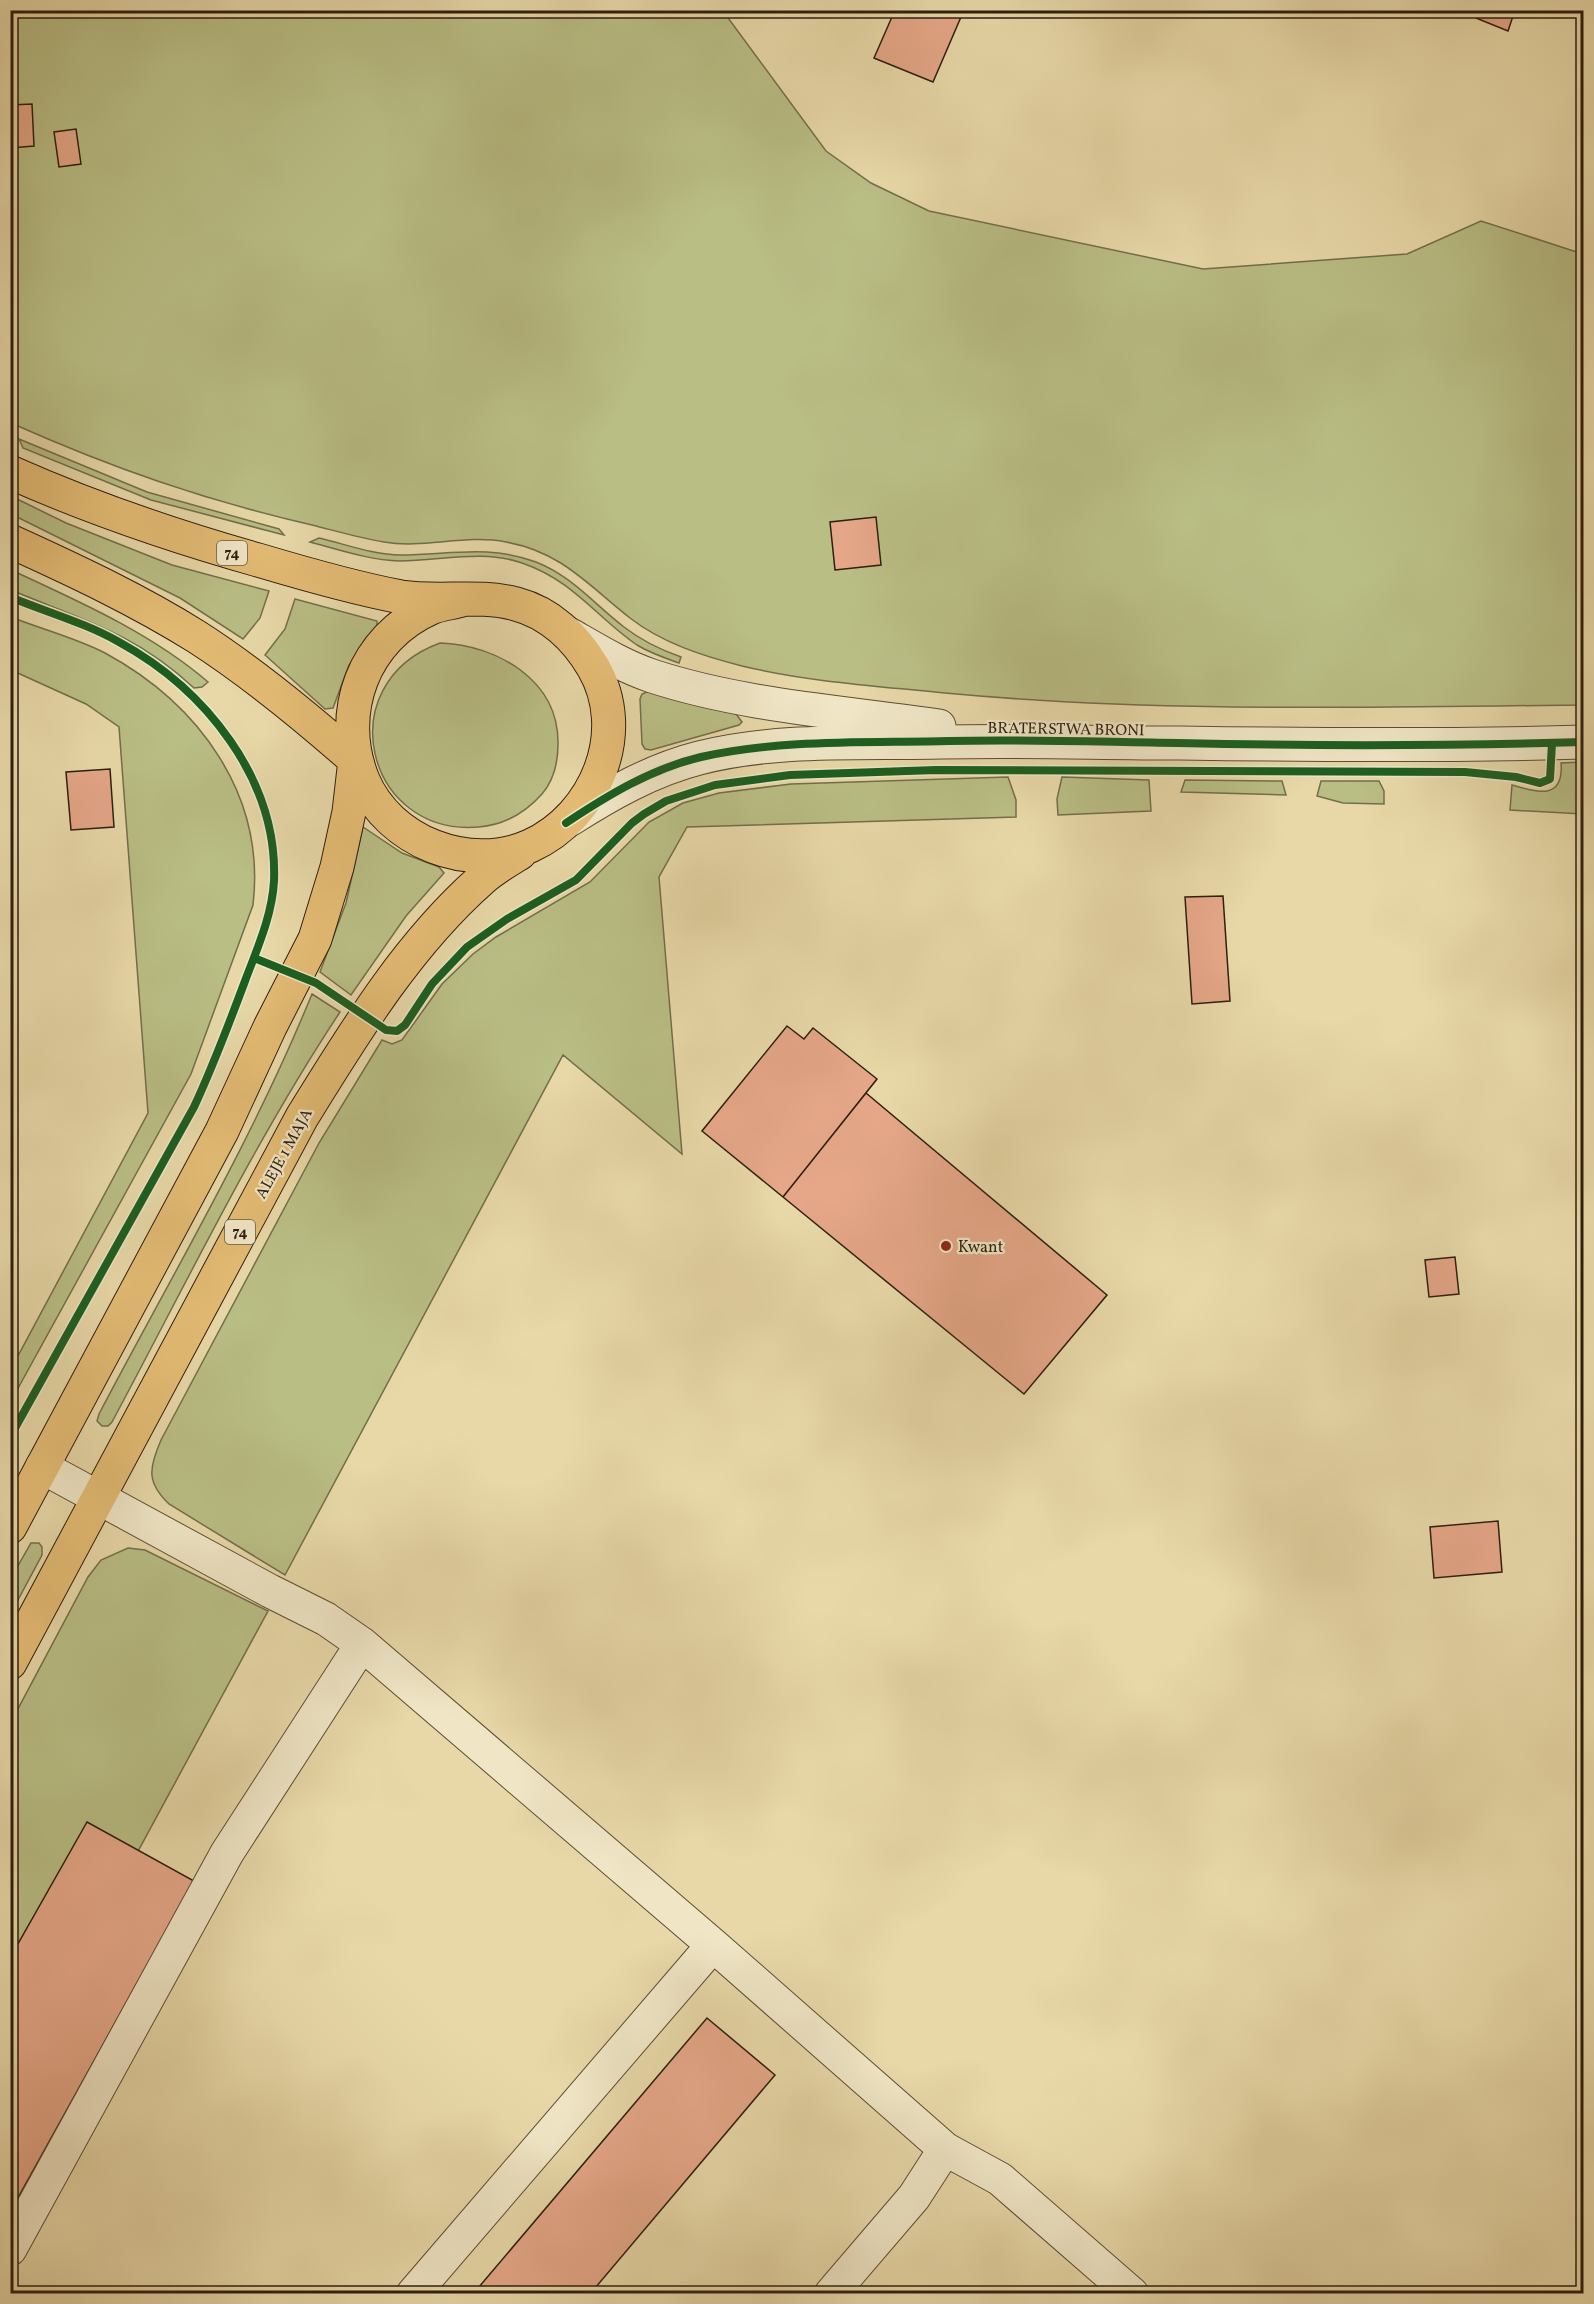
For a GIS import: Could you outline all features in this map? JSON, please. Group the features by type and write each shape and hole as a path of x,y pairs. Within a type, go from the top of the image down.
{"main road":[{"name":"74","path":"10,472 159,532 278,566 402,597 490,599 518,604 544,616 567,633 585,653 598,676 606,702 609,728 606,755 597,780 584,803 566,823 530,846 487,856 459,854 432,847 407,834 385,815 367,789 355,760 290,704 197,638 130,599 10,541"},
{"name":"74","path":"10,1527 222,1131 270,1027 315,939 337,867 349,812 355,760 351,729 355,699 365,670 382,644 405,623 432,608 462,600"},
{"name":"ALEJE 1 MAJA","path":"10,1663 302,1117 347,1044 394,976 443,916 483,877 530,846"}],"street":[{"name":"BRATERSTWA BRONI","path":"567,633 609,657 652,676 744,699 1036,739"},
{"name":"BRATERSTWA BRONI","path":"566,823 608,795 653,773 699,758 744,750 817,745 1036,739 1189,744 1584,742"},
{"path":"42,1467 326,1619 362,1644 713,1945 945,2149 1000,2179 1132,2294"},
{"path":"10,2249 226,1853 362,1644"},
{"path":"413,2294 713,1945"},
{"path":"831,2294 914,2197 945,2149"}],"green space":[{"path":"10,11 723,11 826,151 871,183 929,211 1203,269 1407,254 1481,221 1583,254 1583,705 1264,707 1104,704 945,693 792,676 727,662 669,642 642,627 559,562 526,547 491,540 399,544 357,536 234,505 159,482 11,423"},
{"path":"19,439 147,492 279,529 284,535 151,500 23,448"},
{"path":"11,496 66,523 172,565 269,591 260,618 243,639 180,598 11,514"},
{"path":"319,538 390,555 485,552 501,553 536,562 572,583 638,637 681,657 679,663 637,645 556,579 522,563 477,556 415,561 377,559 310,542"},
{"path":"11,570 88,606 138,633 186,664 208,682 202,687 194,688 172,669 129,641 85,620 11,590"},
{"path":"295,599 377,621 377,629 349,665 333,708 325,709 265,655 285,629"},
{"path":"11,617 105,653 139,674 170,698 197,726 219,757 237,790 249,826 254,865 253,905 191,1074 11,1401 11,1369 148,1113 119,727 86,704 11,670"},
{"path":"440,643 461,645 483,651 521,670 536,684 548,702 556,721 557,758 550,783 528,807 514,817 497,824 479,827 440,824 409,808 387,784 375,754 373,722 383,690 405,663"},
{"path":"649,691 736,714 742,722 739,725 651,750 645,749 642,744 640,699 642,694"},
{"path":"1583,762 1583,814 1510,810 1512,785 1547,791 1553,789 1558,783 1561,763"},
{"path":"1008,777 1016,800 1016,817 687,827 659,877 682,1154 563,1055 285,1575 169,1504 156,1489 152,1467 161,1440 319,1143 382,1040 392,1044 402,1040 442,984 473,954 496,937 590,882 649,822 683,803 719,793 791,784"},
{"path":"1062,777 1149,780 1151,811 1058,815 1057,799"},
{"path":"1185,780 1282,781 1286,795 1181,792"},
{"path":"1321,781 1379,781 1384,791 1384,804 1343,803 1317,796"},
{"path":"363,827 402,853 439,867 444,873 406,916 351,995 320,972 346,903"},
{"path":"312,994 340,1012 250,1162 112,1422 108,1426 102,1426 97,1421 99,1414 238,1154"},
{"path":"31,1543 39,1543 42,1547 42,1555 11,1613 11,1578"},
{"path":"128,1548 145,1550 268,1611 11,2086 11,1722 88,1577 101,1560"}],"building":[{"path":"895,10 964,10 933,82 874,58"},
{"path":"1478,10 1515,10 1508,31 1476,18"},
{"path":"32,104 34,146 10,148 10,105"},
{"path":"76,129 81,164 59,167 54,132"},
{"path":"876,517 881,565 835,570 830,522"},
{"path":"110,769 114,827 71,830 66,772"},
{"path":"1223,896 1230,1001 1192,1004 1185,897"},
{"path":"787,1026 804,1039 813,1028 877,1079 783,1197 702,1131"},
{"name":"Kwant","path":"866,1093 1107,1295 1024,1394 783,1197"},
{"path":"1455,1257 1459,1294 1429,1297 1425,1260"},
{"path":"1498,1521 1502,1572 1434,1578 1430,1527"},
{"path":"87,1822 194,1881 10,2212 10,1958"},
{"path":"707,2018 775,2075 590,2294 473,2294"}],"cycle path":[{"path":"10,597 80,623 119,642 151,662 207,711 230,741 249,773 264,807 272,843 274,881 267,920 259,945 221,1045 194,1107 10,1437"},
{"path":"566,823 630,784 665,768 701,757 762,747 856,742 1007,740 1330,745 1584,742"},
{"path":"254,958 316,983 386,1030 397,1031 405,1025 432,984 467,947 507,919 576,880 632,823 644,814 666,801 715,785 790,775 936,770 1465,772 1516,777 1540,783 1550,779 1552,743"}],"place":[{"name":"Kwant","path":"946,1246"}]}
